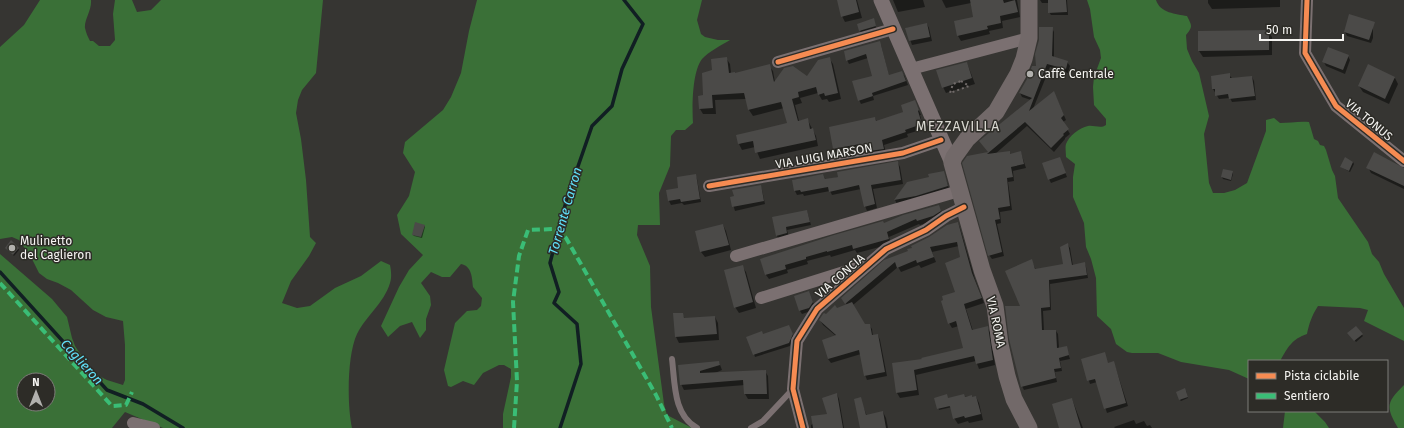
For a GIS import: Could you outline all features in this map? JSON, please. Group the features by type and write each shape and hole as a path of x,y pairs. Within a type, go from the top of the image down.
{"main road":[{"path":"952,163 954,157 965,143 996,112 1018,74 1024,59 1029,38 1030,0"},
{"name":"VIA ROMA","path":"952,163 982,270 995,306 1000,344 1007,376 1014,399 1029,428"}],"street":[{"path":"881,0 952,163"},
{"name":"VIA TONUS","path":"1307,0 1305,53 1336,106 1404,161"},
{"path":"778,62 893,29"},
{"path":"911,69 1029,38"},
{"path":"939,134 947,135 965,143"},
{"name":"VIA LUIGI MARSON","path":"709,186 903,153 939,134"},
{"path":"736,256 960,191"},
{"name":"VIA CONCIA","path":"803,428 793,389 797,341 817,309 886,249 926,230 946,216 964,207"},
{"name":"VIA CONCIA","path":"762,298 868,265"},
{"path":"134,423 154,428"}],"lane":[{"path":"672,359 676,398 682,414 689,424 697,428"},
{"path":"751,428 763,421 793,389"}],"path":[{"path":"961,81 969,86 950,93 953,84 961,81"}],"green space":[{"path":"40,0 91,0 85,25 87,35 90,41 93,41 99,46 110,46 115,40 113,14 115,0 132,0 137,12 151,10 161,0 323,0 316,73 302,90 298,100 296,113 306,180 310,237 316,243 309,256 291,281 282,303 297,308 310,306 335,288 361,276 381,261 390,265 391,278 384,297 361,327 357,334 351,354 349,407 352,428 163,428 125,412 112,428 0,428 0,254 52,299 67,317 75,346 93,373 107,380 123,385 125,380 125,345 123,321 106,317 93,310 71,290 47,279 39,273 31,257 19,240 12,237 0,239 0,47 24,25"},
{"path":"477,0 702,0 697,20 701,34 705,37 718,40 730,40 708,54 702,59 699,65 696,72 693,90 693,123 685,130 676,130 671,136 670,166 659,193 660,225 638,225 637,235 650,266 651,307 664,404 667,415 692,428 503,428 503,414 511,377 511,369 504,365 499,365 483,373 474,385 463,381 451,387 448,386 444,370 455,323 467,311 477,310 481,306 482,298 473,287 472,276 465,265 461,264 450,277 442,277 431,272 421,283 430,296 431,305 426,319 426,330 420,338 412,322 400,326 388,337 381,326 399,287 409,270 423,255 401,234 397,215 409,196 415,172 403,153 405,142 443,110 451,97 461,73"},
{"path":"1087,0 1156,0 1161,8 1173,13 1187,16 1191,26 1186,35 1187,49 1199,73 1209,116 1204,134 1209,183 1213,193 1224,193 1235,190 1247,183 1266,131 1266,120 1274,118 1280,123 1309,122 1314,139 1318,141 1320,145 1324,146 1326,150 1335,176 1338,198 1368,242 1372,254 1379,262 1384,274 1404,308 1404,341 1364,321 1368,310 1360,308 1318,306 1311,320 1307,334 1294,341 1281,360 1248,360 1248,379 1229,370 1181,362 1158,353 1127,352 1116,344 1111,329 1097,316 1096,278 1086,247 1084,223 1073,197 1073,177 1075,164 1066,157 1066,144 1069,138 1075,133 1088,126 1102,127 1106,125 1106,119 1094,105 1094,77 1101,58 1100,50 1094,37 1090,9"},
{"path":"1404,385 1404,428 1398,428 1391,414 1390,405 1391,400"},
{"path":"1285,412 1315,412 1329,428 1283,428"}],"building":[{"path":"837,0 856,0 859,12 841,17"},
{"path":"970,0 1003,0 1004,3 1015,0 1018,12 1000,16 1001,23 987,26 988,29 957,36 954,21 973,17"},
{"path":"1048,0 1066,0 1067,12 1048,13"},
{"path":"1349,14 1375,22 1369,40 1344,32"},
{"path":"874,18 876,26 859,31 857,24"},
{"path":"927,23 930,37 909,41 905,28"},
{"path":"1039,27 1053,27 1052,56 1068,61 1066,69 1047,64 1029,111 1054,91 1064,115 1061,118 1069,129 1051,148 1025,122 987,154 1010,151 1010,154 1021,151 1024,164 1011,167 1013,177 1007,178 1010,206 998,208 1000,219 995,220 1002,252 988,256 962,163 967,156 988,152 979,141 1032,98 1019,93 1032,66 1036,66 1035,54 1039,40"},
{"path":"1269,30 1269,50 1198,51 1198,31"},
{"path":"880,41 889,75 902,71 906,81 872,93 873,96 858,101 852,81 872,76 866,54 846,61 844,51"},
{"path":"1328,47 1349,55 1343,70 1322,62"},
{"path":"727,57 729,73 735,73 770,64 774,82 784,68 793,66 807,76 818,60 830,57 838,93 825,96 824,93 818,95 816,87 798,92 799,97 792,99 798,121 808,118 810,129 813,128 816,140 755,153 753,141 738,144 736,135 787,123 781,102 748,110 744,93 712,95 713,108 699,109 698,96 703,95 702,73 712,70 711,59"},
{"path":"967,62 972,78 942,88 936,70"},
{"path":"1368,64 1395,77 1385,99 1358,86"},
{"path":"1230,73 1230,78 1252,76 1255,96 1229,99 1228,94 1215,96 1215,89 1212,89 1211,76"},
{"path":"915,100 922,124 905,130 906,132 882,140 884,149 862,152 860,144 833,149 829,127 875,117 876,121 903,112 901,105"},
{"path":"1374,152 1404,168 1404,186 1366,168"},
{"path":"1060,157 1066,173 1048,180 1042,163"},
{"path":"1345,157 1353,162 1349,171 1340,167"},
{"path":"898,161 901,180 871,185 875,204 864,207 859,185 829,192 828,187 801,192 800,190 794,191 792,180 823,174 825,179 838,177 837,172"},
{"path":"1223,169 1233,171 1231,180 1221,177"},
{"path":"944,171 948,186 916,196 894,200 907,182 929,177 928,174"},
{"path":"696,174 700,199 681,202 680,199 668,201 666,190 678,188 677,177"},
{"path":"761,185 764,201 732,207 730,197 734,196 732,190"},
{"path":"939,205 941,211 933,216 917,221 916,219 887,232 889,239 853,249 852,245 806,257 806,259 785,265 786,269 765,275 760,259 834,235 883,221 884,223 903,215"},
{"path":"807,210 810,222 786,227 787,233 776,236 772,217"},
{"path":"415,222 425,225 421,237 412,235"},
{"path":"958,222 972,273 982,298 964,304 972,330 988,326 993,360 976,364 974,356 914,370 917,390 896,393 892,363 922,359 921,358 963,348 956,321 948,324 941,301 943,300 942,296 955,292 945,263 960,257 957,242 930,247 934,257 917,263 916,260 897,268 895,262 845,304 841,298 884,260 908,251 907,249 912,248 911,246 929,237 947,225"},
{"path":"723,224 729,245 700,252 695,231"},
{"name":"Mulinetto del Caglieron","path":"11,240 19,248 13,255 5,248"},
{"path":"1068,243 1072,265 1085,262 1087,275 1049,280 1050,307 1041,308 1042,330 1056,330 1057,348 1067,346 1069,355 1059,358 1061,368 1054,369 1056,378 1021,387 1009,339 1005,306 1020,306 1005,271 1032,259 1035,269 1063,264 1060,247"},
{"path":"743,265 753,302 734,308 724,270"},
{"path":"809,291 813,302 809,308 799,311 794,296"},
{"path":"852,302 865,324 870,324 872,335 878,334 885,372 864,376 859,350 828,359 822,340 836,335 819,320 824,313 826,314 835,305 837,308"},
{"path":"673,313 683,313 684,318 715,316 717,334 675,337"},
{"path":"789,325 793,334 789,343 753,355 746,337 762,331 763,334"},
{"path":"1356,326 1363,334 1354,341 1347,333"},
{"path":"1105,352 1108,363 1114,361 1126,403 1104,409 1095,379 1087,381 1081,359"},
{"path":"719,361 720,365 700,371 700,373 766,370 767,394 744,394 743,380 680,385 678,365"},
{"path":"1185,388 1188,397 1179,400 1176,392"},
{"path":"837,393 843,428 813,428 811,416 827,414 822,398"},
{"path":"947,394 950,406 937,409 934,398"},
{"path":"964,394 965,397 972,395 972,397 976,396 981,414 953,419 948,398"},
{"path":"861,397 866,415 883,411 886,428 860,428 854,399"},
{"path":"1072,398 1081,428 1059,428 1052,404"}],"waterway":[{"name":"Torrente Carron","path":"560,428 581,364 577,324 554,303 559,292 550,263 567,198 592,126 612,106 622,69 643,24 624,0"},
{"name":"Caglieron","path":"0,272 107,390 143,404 183,428"}],"marked path":[{"path":"514,428 517,381 513,302 519,256 528,230 555,229 566,238 656,395 672,428"},
{"path":"0,283 112,406 126,405 132,392"}],"cycle path":[{"path":"1307,0 1305,53 1336,106 1404,161"},
{"path":"778,62 893,29"},
{"path":"709,186 903,153 941,140"},
{"path":"803,428 793,389 797,341 817,309 886,249 926,230 946,216 964,207"}],"place":[{"name":"Caffè Centrale","path":"1030,74"},
{"name":"Mulinetto del Caglieron","path":"12,248"}],"district":[{"name":"MEZZAVILLA","path":"958,126"}]}
